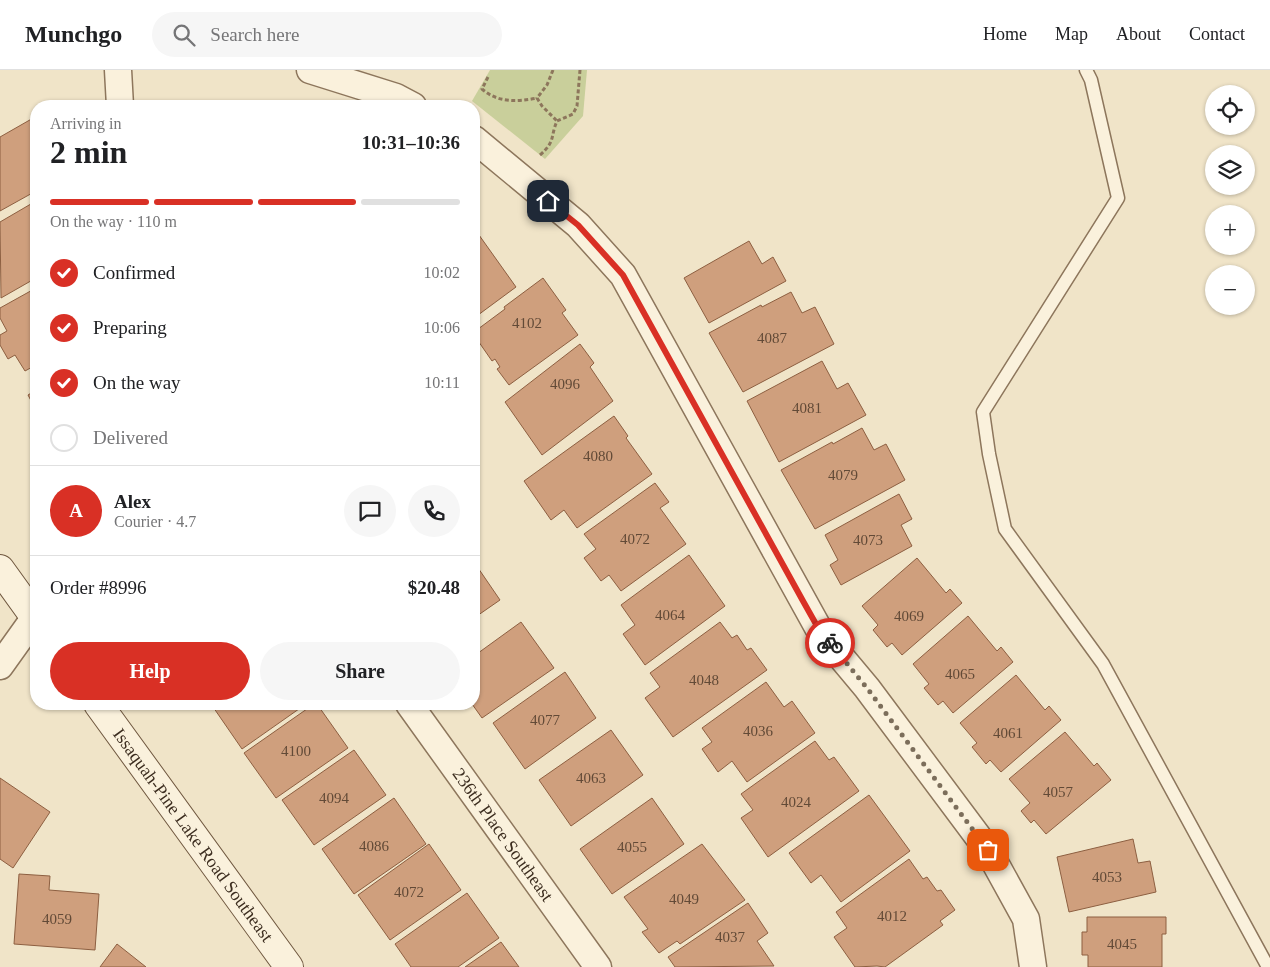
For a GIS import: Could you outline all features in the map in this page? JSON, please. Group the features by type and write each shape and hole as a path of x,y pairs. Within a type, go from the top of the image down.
{"main road":[{"path":"0,569 30,610"},
{"name":"Issaquah-Pine Lake Road Southeast","path":"102,710 289,967"}],"street":[{"path":"118,70 120,100"},
{"path":"310,70 402,100"},
{"path":"480,144 578,225 623,275 821,633 867,688 988,850 1026,919 1034,967"},
{"path":"0,666 30,626"},
{"name":"236th Place Southeast","path":"413,710 598,967"}],"lane":[{"path":"1086,70 1091,80 1118,198 984,412 989,454 1005,529 1103,664 1268,967"}],"path":[{"path":"488,77 482,88 497,98 520,102 537,98 547,85 553,70"},
{"path":"557,120 573,114 577,106 580,70"},
{"path":"537,98 542,106 557,120"},
{"path":"538,157 548,148 554,137 557,120"}],"green space":[{"path":"490,70 587,70 583,116 545,159 480,107 480,100 473,100"}],"building":[{"path":"30,120 30,194 0,211 0,137"},
{"path":"30,204 30,281 1,298 0,222"},
{"path":"480,236 516,287 480,314"},
{"path":"749,241 762,264 773,257 786,281 709,323 684,278"},
{"path":"543,278 566,310 562,313 578,335 509,385 497,369 500,367 495,359 492,361 480,344 480,328 505,309 504,307"},
{"path":"30,291 30,368 25,371 15,355 8,359 0,345 0,335 7,331 0,318 0,308"},
{"path":"791,292 802,313 815,307 834,344 743,392 709,333 761,305 762,307"},
{"path":"580,344 594,363 590,367 613,401 542,455 505,402"},
{"path":"822,361 837,389 848,383 866,415 779,462 747,401"},
{"path":"614,416 628,436 626,438 652,474 577,528 564,510 551,520 524,481"},
{"path":"862,428 874,450 886,444 905,480 815,529 781,470"},
{"path":"655,483 669,502 660,508 686,544 621,591 609,575 601,581 584,558 596,549 584,534"},
{"path":"899,494 912,519 901,525 912,546 841,585 830,565 838,560 825,535"},
{"path":"689,555 725,606 645,665 623,634 635,625 621,605"},
{"path":"917,558 946,593 950,589 962,603 902,655 892,643 887,647 873,630 878,625 862,606"},
{"path":"480,571 500,600 480,614"},
{"path":"968,616 997,651 1001,647 1013,662 953,713 943,701 938,705 924,688 929,684 913,664"},
{"path":"521,622 554,668 482,718 476,710 480,710 480,652"},
{"path":"720,622 732,638 737,635 747,650 751,648 767,670 673,737 645,698 660,687 650,673"},
{"path":"565,672 596,718 525,769 493,723"},
{"path":"1016,675 1045,710 1049,706 1061,720 1001,772 990,760 986,764 972,747 977,743 960,723"},
{"path":"766,682 784,707 792,701 815,733 747,782 732,761 718,772 702,749 712,742 702,728"},
{"path":"215,710 297,710 242,749"},
{"path":"305,710 321,710 348,748 276,798 244,753"},
{"path":"611,730 643,775 571,826 539,780"},
{"path":"1065,732 1094,766 1097,763 1111,780 1046,834 1034,820 1031,823 1021,811 1030,803 1009,779"},
{"path":"815,741 829,760 834,757 859,791 768,857 741,818 753,810 741,794"},
{"path":"354,750 386,795 314,845 282,800"},
{"path":"0,778 50,812 13,868 0,859"},
{"path":"869,795 910,851 841,902 821,875 811,883 789,853"},
{"path":"394,798 426,844 354,894 322,849"},
{"path":"652,798 684,844 612,894 580,849"},
{"path":"1133,839 1138,863 1150,861 1156,892 1069,912 1057,857"},
{"path":"429,844 461,890 390,940 358,895"},
{"path":"702,844 745,900 680,944 677,941 659,953 642,932 648,929 624,897"},
{"path":"909,859 923,879 927,877 937,891 941,890 955,910 940,921 943,925 885,967 855,967 834,937 847,928 836,912"},
{"path":"19,874 50,876 49,890 99,894 95,950 14,944"},
{"path":"467,893 499,938 458,967 411,967 395,944"},
{"path":"748,903 768,933 757,941 774,966 675,967 668,957"},
{"path":"1087,917 1166,917 1166,934 1162,934 1162,967 1088,967 1088,955 1082,955 1082,932 1087,932"},
{"path":"501,942 519,967 465,967"},
{"path":"117,944 146,967 100,967"}],"way so far":[{"path":"830,643 867,688 988,850"}],"route":[{"path":"548,201 578,225 623,275 821,633 830,643"}]}
